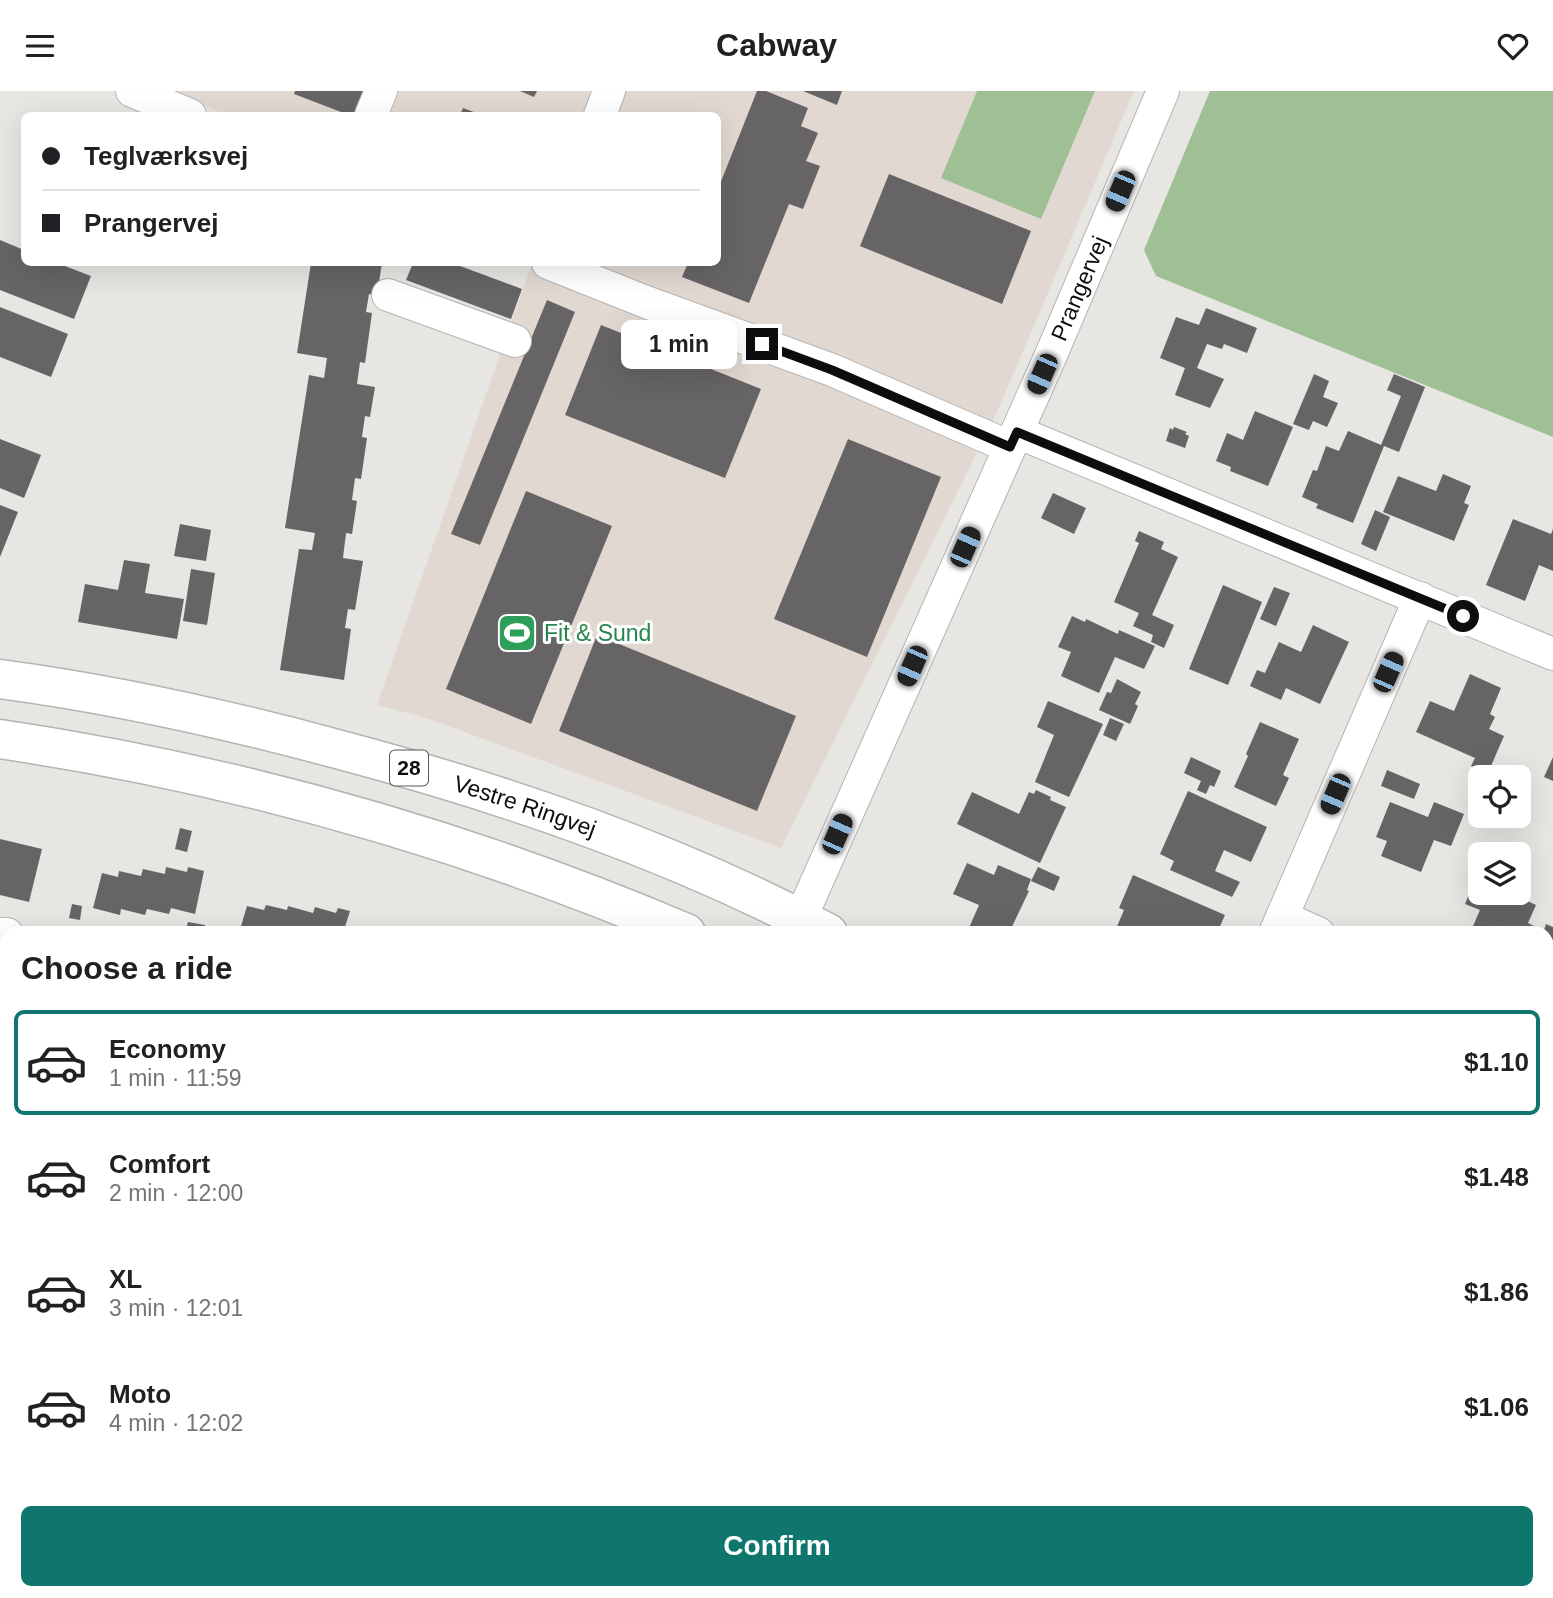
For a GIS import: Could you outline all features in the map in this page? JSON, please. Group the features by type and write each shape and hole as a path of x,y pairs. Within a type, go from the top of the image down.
{"main road":[{"name":"Vestre Ringvej","path":"0,679 78,689 236,722 420,771 609,834 750,894 804,926"},
{"path":"0,739 71,749 219,782 403,828 596,894 670,926"}],"street":[{"path":"132,91 183,112"},
{"path":"372,112 381,91"},
{"path":"601,112 609,91"},
{"name":"Prangervej","path":"808,926 1163,91"},
{"path":"556,266 1013,439 1420,598 1553,654"},
{"path":"388,295 515,341"},
{"path":"1278,925 1420,598"}],"shaded area":[{"path":"169,91 1134,91 997,412 781,848 429,719 377,705 531,266 721,266 721,112 220,112"}],"green space":[{"path":"977,91 1095,91 1041,219 941,178"},
{"path":"1210,91 1553,91 1553,437 1156,276 1144,250"}],"building":[{"path":"295,91 376,91 367,112 341,112 294,94"},
{"path":"520,91 537,91 534,97"},
{"path":"757,91 766,91 808,108 801,126 818,133 806,161 820,166 803,209 789,204 749,303 682,277 687,266 721,266 721,181"},
{"path":"803,91 842,91 837,105"},
{"path":"889,174 1031,231 1002,304 860,246"},
{"path":"0,240 21,249 21,266 65,266 91,276 74,319 0,290"},
{"path":"311,266 382,266 377,295 369,294 366,312 372,313 365,363 360,362 357,384 375,387 370,417 365,416 362,437 367,438 361,479 355,478 352,500 357,501 352,534 346,533 343,558 363,561 355,610 348,609 345,628 351,629 344,680 280,670 299,549 312,550 315,533 285,528 309,375 324,378 327,358 297,353"},
{"path":"412,266 460,266 522,289 511,319 406,280"},
{"path":"547,300 575,312 480,545 451,534"},
{"path":"0,307 68,334 51,377 0,357"},
{"path":"1206,308 1257,328 1247,353 1224,344 1222,349 1207,344 1197,368 1224,379 1210,408 1175,395 1185,368 1160,358 1176,317 1199,325"},
{"path":"601,325 761,389 725,478 565,415"},
{"path":"1314,374 1329,381 1323,397 1338,403 1327,427 1313,421 1309,430 1293,424"},
{"path":"1394,374 1425,387 1399,452 1384,446 1353,523 1316,508 1318,504 1302,497 1313,470 1317,471 1326,446 1339,451 1348,431 1381,445 1401,396 1387,390"},
{"path":"1255,411 1293,427 1268,486 1230,471 1231,467 1216,461 1227,433 1243,440"},
{"path":"1174,427 1187,432 1185,434 1189,436 1185,448 1166,441 1170,428 1173,430"},
{"path":"0,439 41,455 24,498 0,488"},
{"path":"848,439 941,477 867,657 774,619"},
{"path":"1443,474 1471,486 1464,503 1469,505 1454,541 1383,512 1398,476 1436,491"},
{"path":"526,491 612,526 531,724 446,689"},
{"path":"1053,493 1086,508 1074,534 1041,518"},
{"path":"0,505 18,512 0,557"},
{"path":"1375,510 1390,517 1376,551 1361,544"},
{"path":"1513,519 1551,534 1553,529 1553,571 1539,565 1525,601 1486,585"},
{"path":"180,524 211,530 206,561 174,556"},
{"path":"1139,531 1164,542 1161,549 1178,557 1152,615 1174,625 1164,648 1151,642 1153,635 1133,626 1139,613 1114,602 1139,543 1135,541"},
{"path":"124,560 150,564 145,593 184,599 177,639 78,622 85,584 118,590"},
{"path":"191,569 215,573 207,625 183,621"},
{"path":"1223,585 1262,602 1228,685 1189,669"},
{"path":"1274,587 1290,593 1276,626 1260,619"},
{"path":"1072,616 1085,622 1086,619 1118,634 1119,630 1155,646 1144,669 1115,657 1099,693 1061,676 1071,652 1058,647"},
{"path":"1313,625 1349,642 1320,704 1286,688 1281,700 1250,686 1257,670 1265,673 1279,642 1301,652"},
{"path":"597,635 796,716 757,811 559,731"},
{"path":"1470,674 1501,688 1490,714 1495,717 1489,729 1504,736 1491,765 1472,765 1475,758 1416,732 1430,701 1454,711"},
{"path":"1117,679 1141,692 1130,724 1099,710 1107,692 1111,693"},
{"path":"1048,701 1103,724 1069,797 1035,782 1054,735 1037,727"},
{"path":"1110,718 1124,724 1116,741 1103,735"},
{"path":"1260,722 1299,739 1283,775 1289,778 1276,806 1234,787"},
{"path":"1191,757 1221,771 1214,787 1210,785 1206,794 1197,790 1201,781 1184,773"},
{"path":"1553,757 1553,781 1544,777"},
{"path":"1387,770 1420,784 1414,799 1381,786"},
{"path":"1036,790 1066,807 1040,863 957,824 972,792 1019,814 1029,792 1034,794"},
{"path":"1188,791 1267,827 1251,862 1224,850 1215,871 1240,882 1232,897 1170,870 1174,861 1160,854"},
{"path":"1390,802 1428,817 1434,802 1464,814 1451,846 1434,840 1421,872 1381,856 1387,841 1376,837"},
{"path":"180,828 192,831 187,852 175,849"},
{"path":"0,839 42,849 29,902 0,895"},
{"path":"967,863 994,875 998,865 1031,879 1027,890 1029,891 1012,926 970,926 979,905 953,894"},
{"path":"166,867 187,872 188,867 204,871 195,914 171,908 169,914 147,909 145,915 121,909 120,915 93,908 102,873 118,877 119,871 141,876 143,869 165,874"},
{"path":"1038,867 1060,877 1054,891 1031,881"},
{"path":"1133,875 1225,915 1220,926 1117,926 1124,910 1119,908"},
{"path":"1468,897 1468,905 1531,905 1531,903 1536,905 1528,923 1534,926 1473,926 1480,910 1465,904"},
{"path":"72,904 82,906 80,920 69,918"},
{"path":"266,905 287,910 288,906 313,913 315,907 336,913 338,908 350,911 345,926 241,926 247,906 264,910"},
{"path":"188,922 205,925 205,926 187,926"}],"place":[{"name":"Fit & Sund","path":"517,633"}],"route":[{"path":"762,344 832,370 1010,447 1017,432 1463,616"}]}
